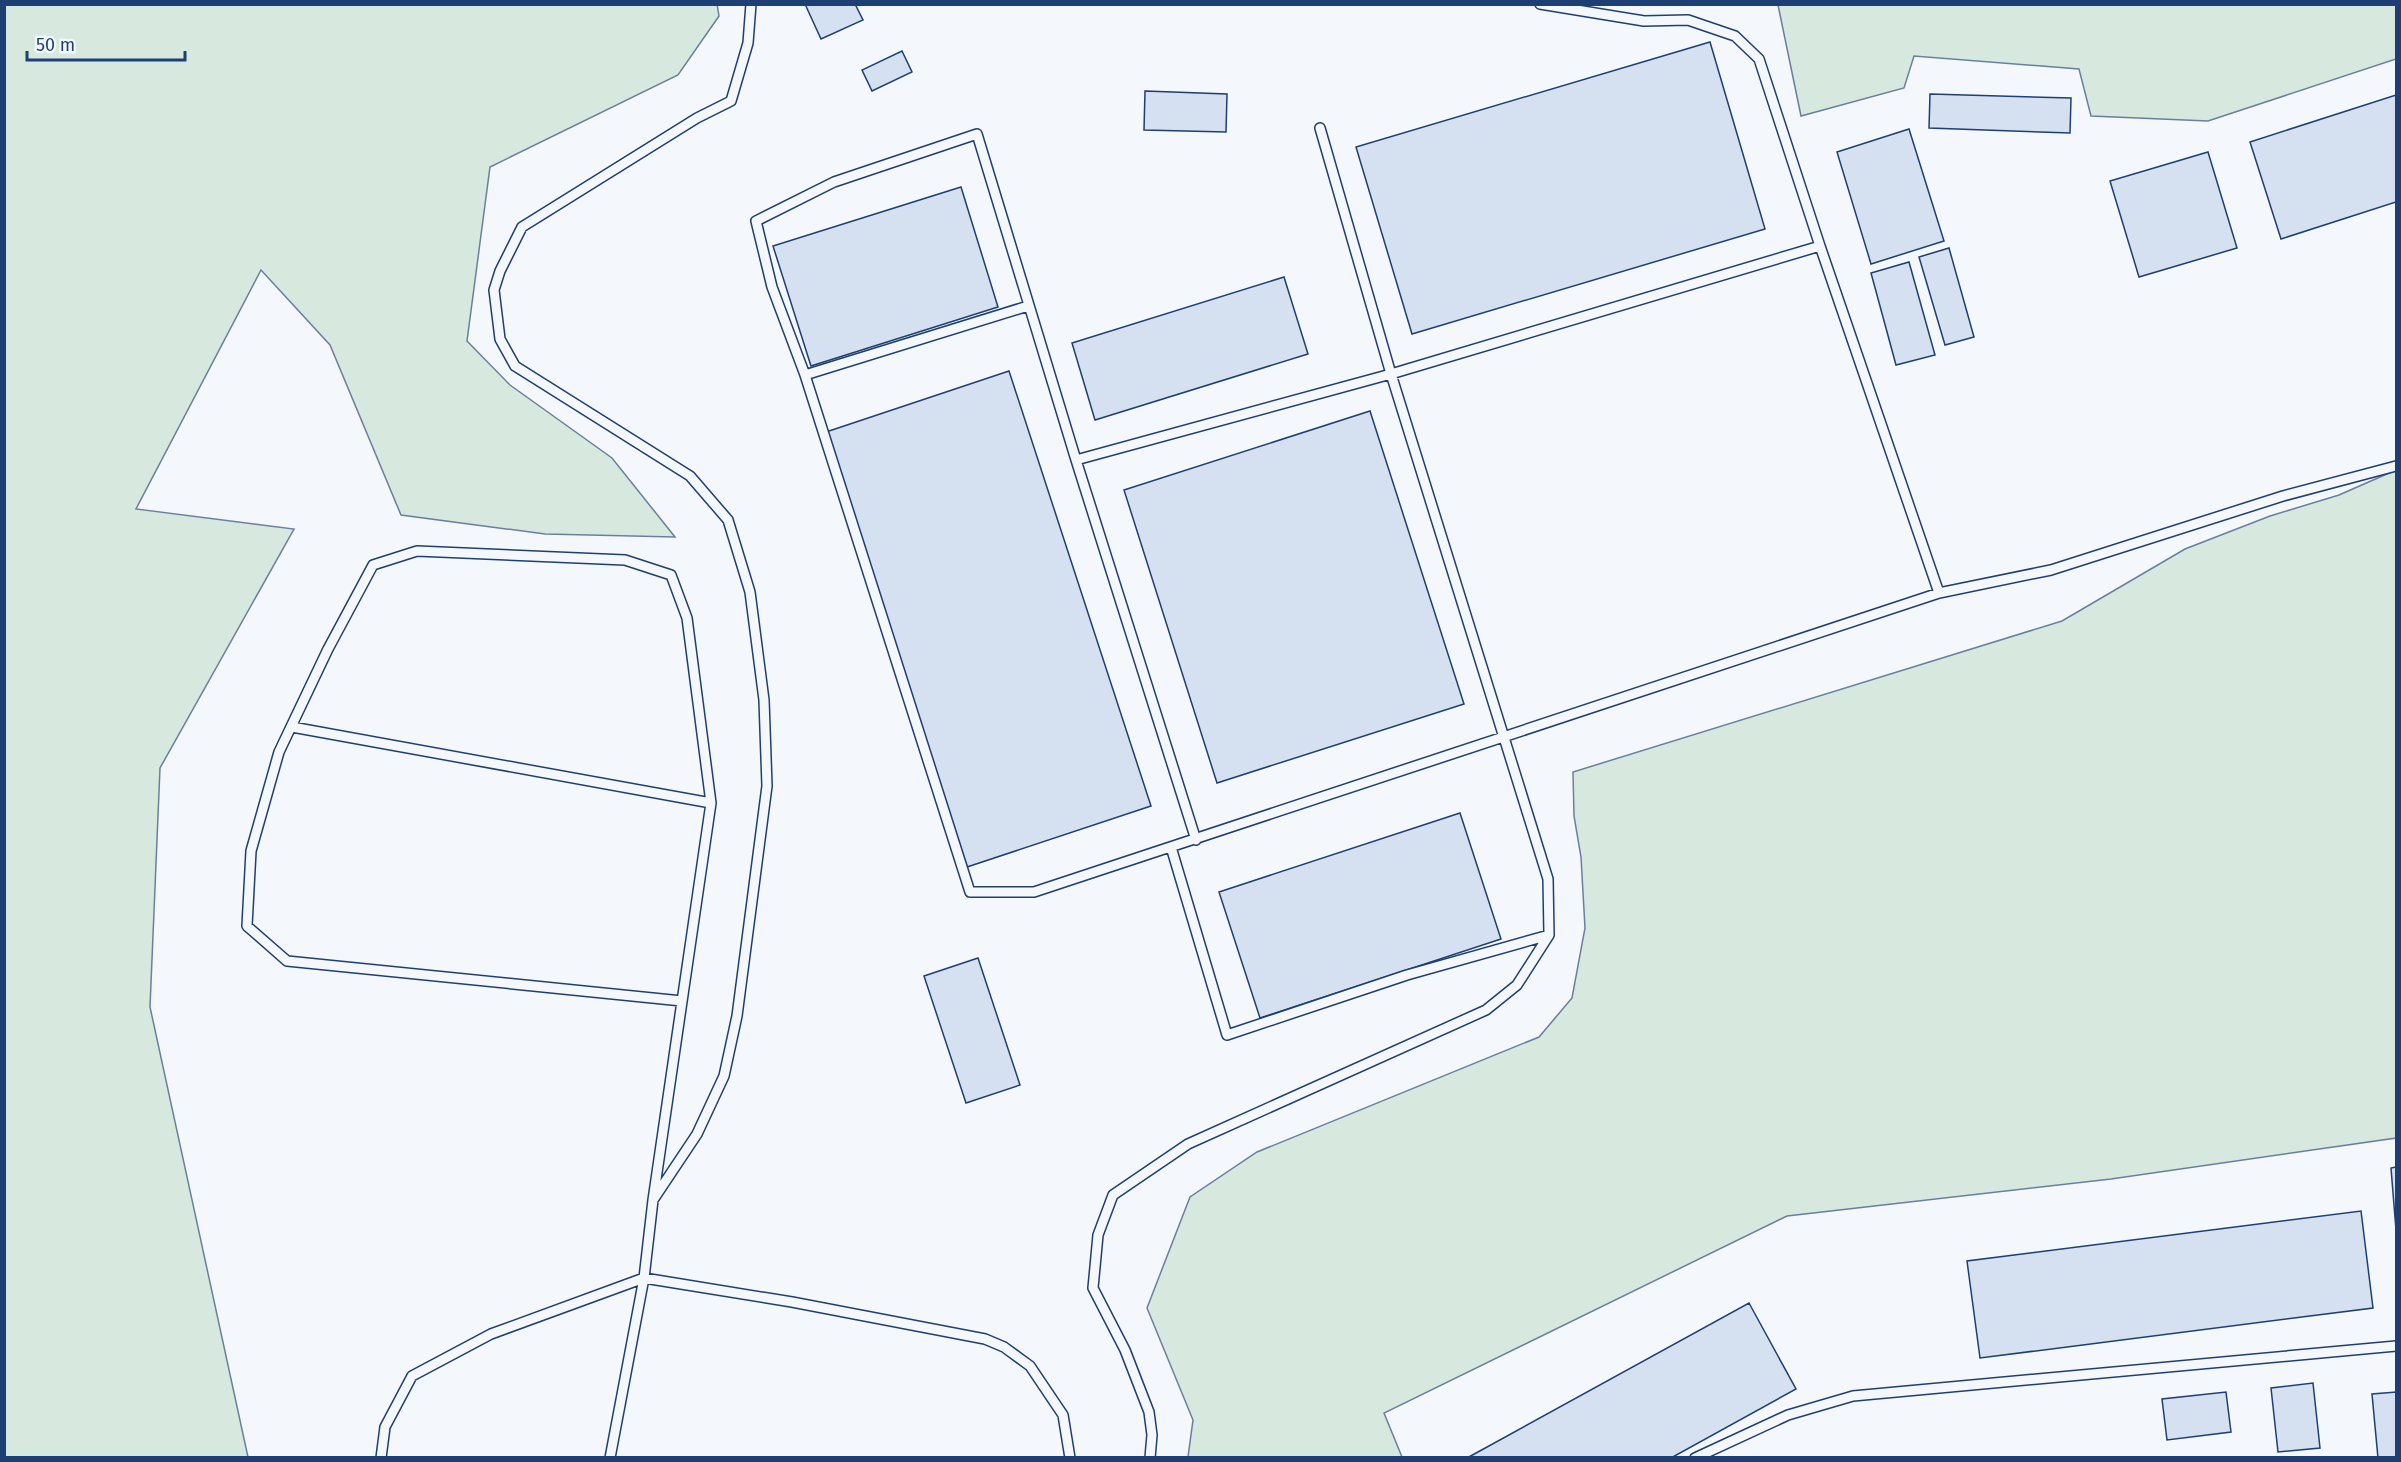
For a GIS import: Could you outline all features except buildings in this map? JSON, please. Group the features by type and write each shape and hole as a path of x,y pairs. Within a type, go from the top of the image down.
{"lane":[{"path":"653,1200 697,1134 724,1076 737,1016 767,786 764,700 750,592 728,520 690,476 515,366 500,339 494,290 500,271 522,227 697,118 731,100 748,43 752,4"},
{"path":"1540,4 1644,21 1688,20 1735,36 1759,59 1820,246 1939,593"},
{"path":"1150,1458 1152,1435 1149,1412 1125,1350 1093,1288 1098,1235 1113,1195 1188,1144 1486,1010 1517,985 1549,936 1548,879 1391,374 1320,128"},
{"path":"1196,840 1028,306 977,134 834,182 756,221 772,287 805,375 970,892 1034,892 1196,840 1939,593 2051,570 2283,496 2397,466"},
{"path":"1076,460 1391,374 1820,246"},
{"path":"805,375 1028,306"},
{"path":"610,1458 644,1278 653,1200 711,803 687,618 671,575 625,560 417,551 373,565 328,649 279,752 251,851 247,926 287,961 682,1001"},
{"path":"292,726 711,803"},
{"path":"1171,848 1227,1035 1407,975 1549,936"},
{"path":"381,1458 385,1427 412,1376 491,1334 644,1278 985,1339 1004,1347 1030,1366 1063,1415 1070,1458"},
{"path":"1695,1458 1788,1415 1853,1396 2397,1346"}],"shaded area":[{"path":"5,4 717,4 719,16 678,75 490,167 467,341 510,385 612,458 675,537 545,534 401,515 330,345 261,270 136,509 294,529 160,768 150,1007 248,1457 5,1457"},
{"path":"1778,5 2396,5 2396,59 2208,121 2091,116 2079,69 1914,56 1904,88 1801,116"},
{"path":"2396,470 2396,1138 2111,1179 1787,1216 1384,1413 1402,1457 1188,1457 1193,1420 1147,1308 1190,1197 1257,1152 1539,1037 1572,998 1585,928 1581,857 1574,816 1573,772 2062,621 2185,549 2270,516 2339,495"}]}
